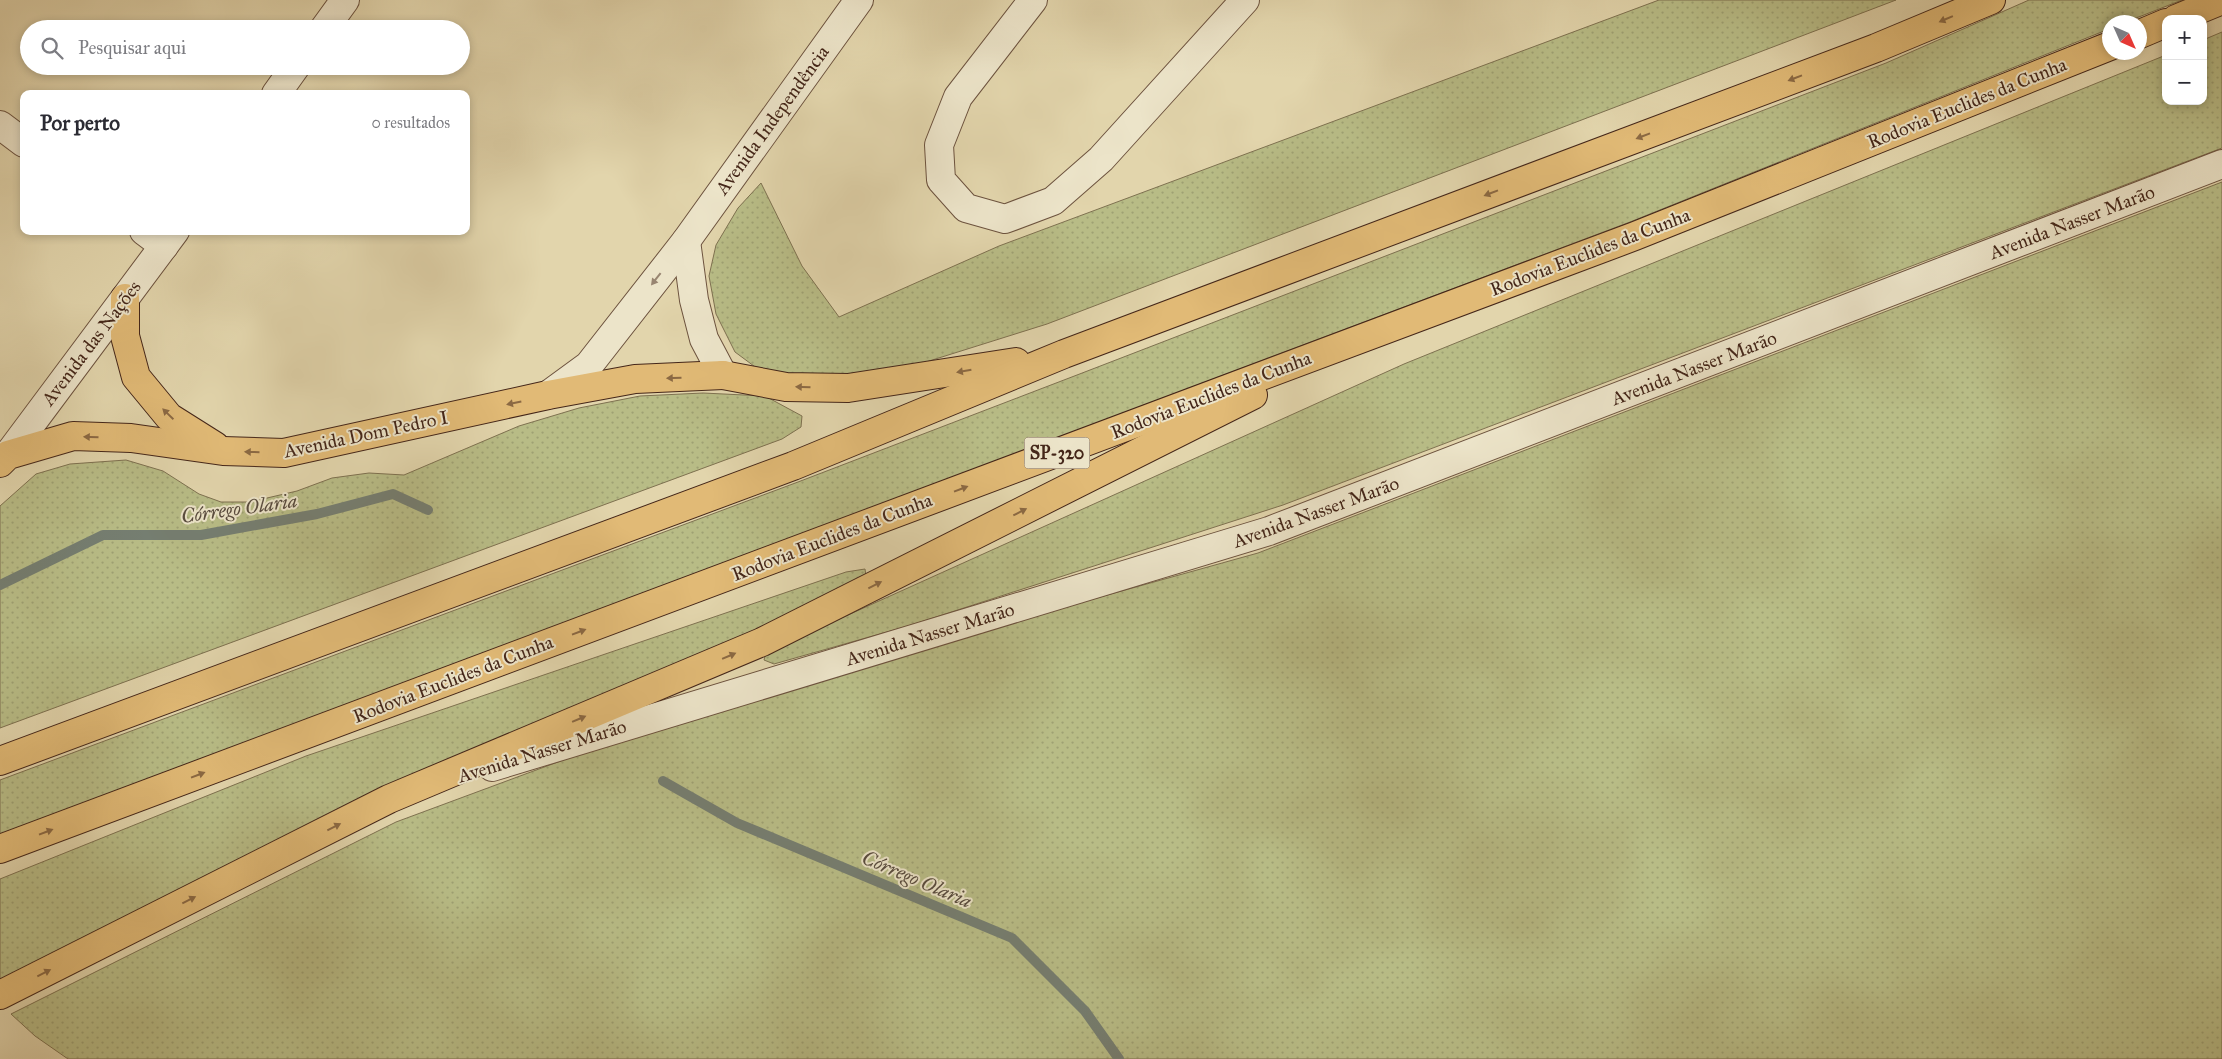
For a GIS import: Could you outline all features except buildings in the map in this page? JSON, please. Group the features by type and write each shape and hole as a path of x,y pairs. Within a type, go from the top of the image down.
{"main road":[{"path":"0,761 792,466 1064,354 1876,48 1991,0"},
{"path":"2186,15 2222,0"},
{"path":"2147,31 2162,25"},
{"name":"Rodovia Euclides da Cunha","path":"0,849 1635,236 2102,49"},
{"path":"125,298 125,336 136,377 169,416 223,451"},
{"path":"0,995 389,799 762,642 1384,330"},
{"name":"Avenida Dom Pedro I","path":"4,459 73,436 131,438 223,451 284,453 548,395 635,379 723,375 786,387 848,388 1064,354"}],"street":[{"path":"331,20 345,0"},
{"name":"Avenida Independência","path":"548,395 589,365 686,240 859,0"},
{"path":"1033,0 958,97 939,145 941,180 966,208 1006,219 1053,201 1101,159 1245,0"},
{"path":"279,90 290,75"},
{"path":"0,125 20,140"},
{"name":"Avenida Nasser Marão","path":"389,799 1269,531 2222,164"},
{"name":"Avenida das Nações","path":"4,459 125,298 161,236"},
{"path":"686,240 694,300 704,339 723,375"}],"green space":[{"path":"1659,0 1896,0 1047,324 910,367 850,376 762,372 735,352 716,314 709,276 716,245 738,208 761,183 802,266 839,317 999,246"},
{"path":"2029,0 2182,0 2144,15 2102,15 2102,32 1630,222 0,836 0,780 798,482 1886,63"},
{"path":"2222,32 2222,148 1283,505 908,626 774,664 764,660 766,652 1404,364 2162,57 2162,105 2207,105 2207,38"},
{"path":"2222,182 2222,1059 68,1059 35,1036 11,1014 396,822 663,723 917,648 1258,553"},
{"path":"703,393 765,396 802,416 801,427 782,439 0,728 0,506 36,474 70,464 126,460 163,471 199,494 221,502 250,502 297,491 332,478 369,473 404,475 519,426 579,408 640,396"},
{"path":"865,569 866,576 853,586 0,980 0,879 306,756 846,572"}],"waterway":[{"name":"Córrego Olaria","path":"0,585 103,535 201,535 317,514 393,494 428,510"},
{"name":"Córrego Olaria","path":"663,781 737,823 1012,938 1085,1011 1119,1059"}]}
